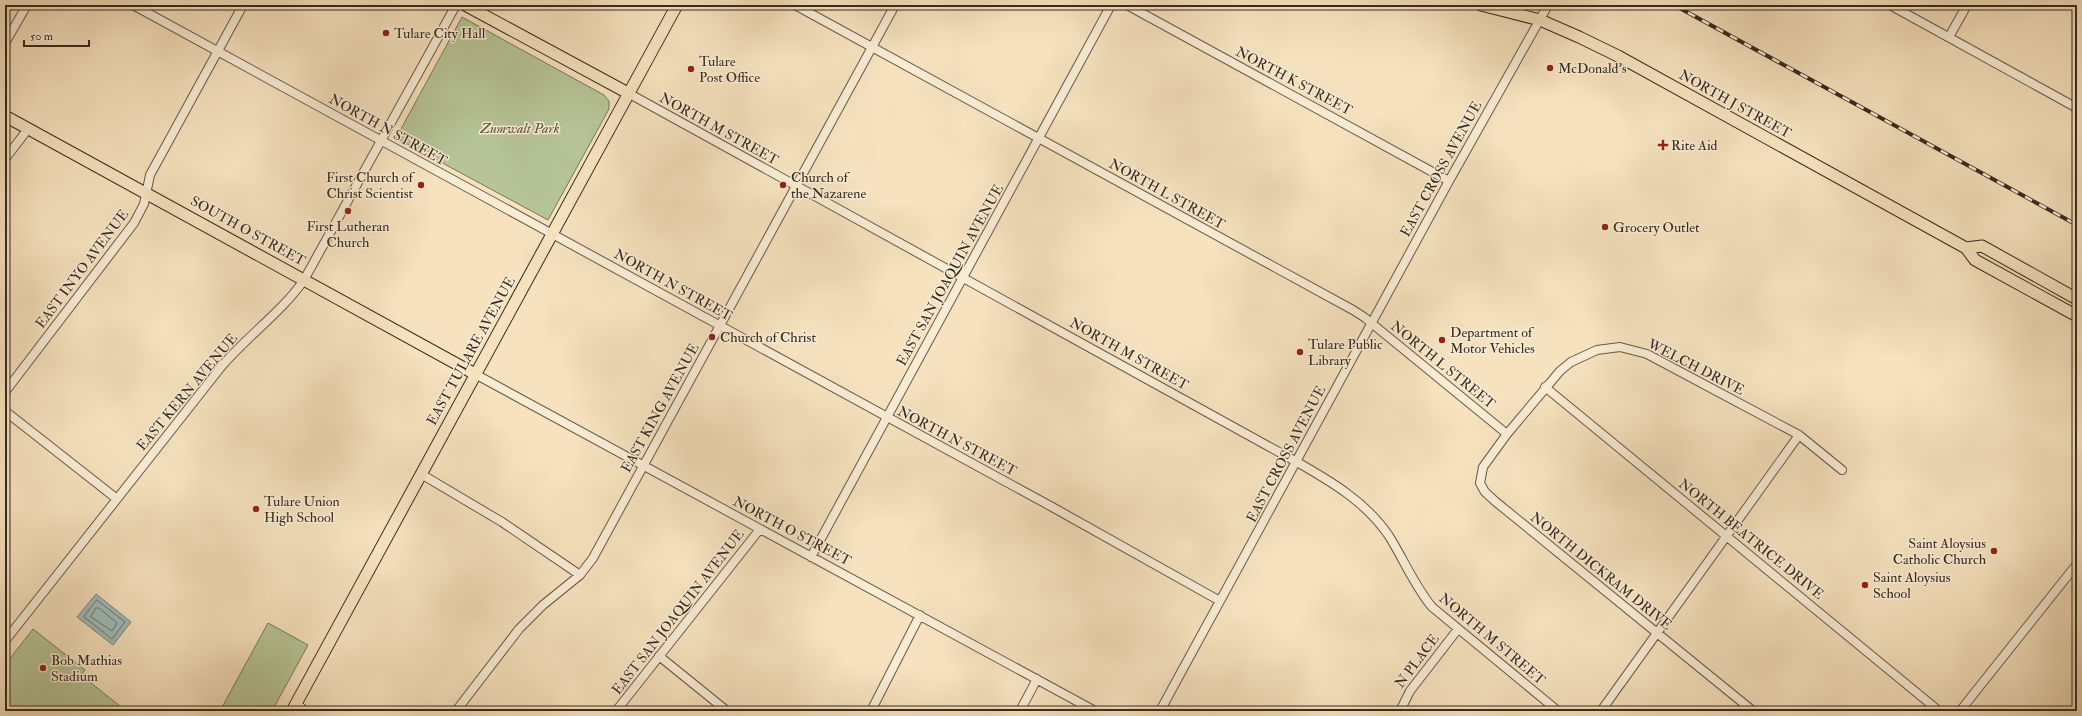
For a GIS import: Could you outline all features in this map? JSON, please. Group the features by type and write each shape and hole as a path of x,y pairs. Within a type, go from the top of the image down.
{"main road":[{"path":"465,5 628,93"},
{"name":"EAST TULARE AVENUE","path":"294,707 677,5"},
{"name":"NORTH J STREET","path":"1481,5 1540,20 1579,37 1624,60 1966,248 1975,260 2077,316"},
{"name":"SOUTH O STREET","path":"5,116 146,192 475,374"},
{"name":"NORTH J STREET","path":"1966,248 1982,246 2077,298"}],"street":[{"path":"5,44 27,5"},
{"name":"NORTH N STREET","path":"133,5 552,235 720,325 1220,601"},
{"name":"EAST INYO AVENUE","path":"5,392 134,223 144,204 150,175 243,5"},
{"name":"EAST KERN AVENUE","path":"5,641 233,353 278,312 304,280 456,5"},
{"name":"NORTH L STREET","path":"795,5 1353,310 1507,434"},
{"name":"EAST KING AVENUE","path":"456,711 519,629 543,605 580,575 592,558 895,5"},
{"name":"EAST SAN JOAQUIN AVENUE","path":"811,557 1111,5"},
{"name":"NORTH K STREET","path":"1128,5 1449,180"},
{"name":"EAST CROSS AVENUE","path":"1160,711 1297,462 1449,180 1548,5"},
{"path":"1890,5 2077,108"},
{"path":"1949,38 1967,5"},
{"name":"NORTH M STREET","path":"628,93 964,277 1297,462 1344,490 1374,517 1392,541 1422,594 1432,607 1558,711"},
{"path":"5,159 28,129"},
{"name":"WELCH DRIVE","path":"1507,434 1546,387 1571,362 1598,350 1620,348 1647,354 1799,435 1842,470"},
{"name":"NORTH O STREET","path":"475,374 1095,711"},
{"name":"NORTH BEATRICE DRIVE","path":"1546,387 1939,711"},
{"path":"5,411 117,499"},
{"name":"NORTH DICKRAM DRIVE","path":"1507,434 1483,467 1480,484 1484,492 1753,711"},
{"path":"1601,711 1799,435"},
{"path":"421,474 502,522 580,575"},
{"name":"EAST SAN JOAQUIN AVENUE","path":"616,711 760,529"},
{"path":"1960,711 2077,564"},
{"path":"871,711 920,615"},
{"name":"N PLACE","path":"1400,711 1410,691 1458,629"},
{"path":"659,656 727,711"},
{"path":"1020,711 1037,679"},
{"path":"294,707 305,711"}],"green space":[{"name":"Zumwalt Park","path":"462,17 604,95 609,101 609,109 548,220 396,138"},
{"path":"268,623 308,645 272,711 220,711"},
{"name":"Bob Mathias Stadium","path":"33,629 85,670 81,675 126,711 5,711 5,665"}],"water":[{"path":"96,594 131,622 113,645 77,617"}],"railway":[{"path":"1674,5 2077,225"}],"place":[{"name":"Tulare City Hall","path":"386,33"},
{"name":"McDonald's","path":"1550,68"},
{"name":"Tulare Post Office","path":"691,69"},
{"name":"Rite Aid","path":"1663,145"},
{"name":"First Church of Christ Scientist","path":"421,185"},
{"name":"Church of the Nazarene","path":"783,185"},
{"name":"First Lutheran Church","path":"348,211"},
{"name":"Grocery Outlet","path":"1605,227"},
{"name":"Church of Christ","path":"712,337"},
{"name":"Department of Motor Vehicles","path":"1442,340"},
{"name":"Tulare Public Library","path":"1300,352"},
{"name":"Tulare Union High School","path":"256,509"},
{"name":"Saint Aloysius Catholic Church","path":"1994,551"},
{"name":"Saint Aloysius School","path":"1865,585"},
{"name":"Bob Mathias Stadium","path":"43,668"}]}
